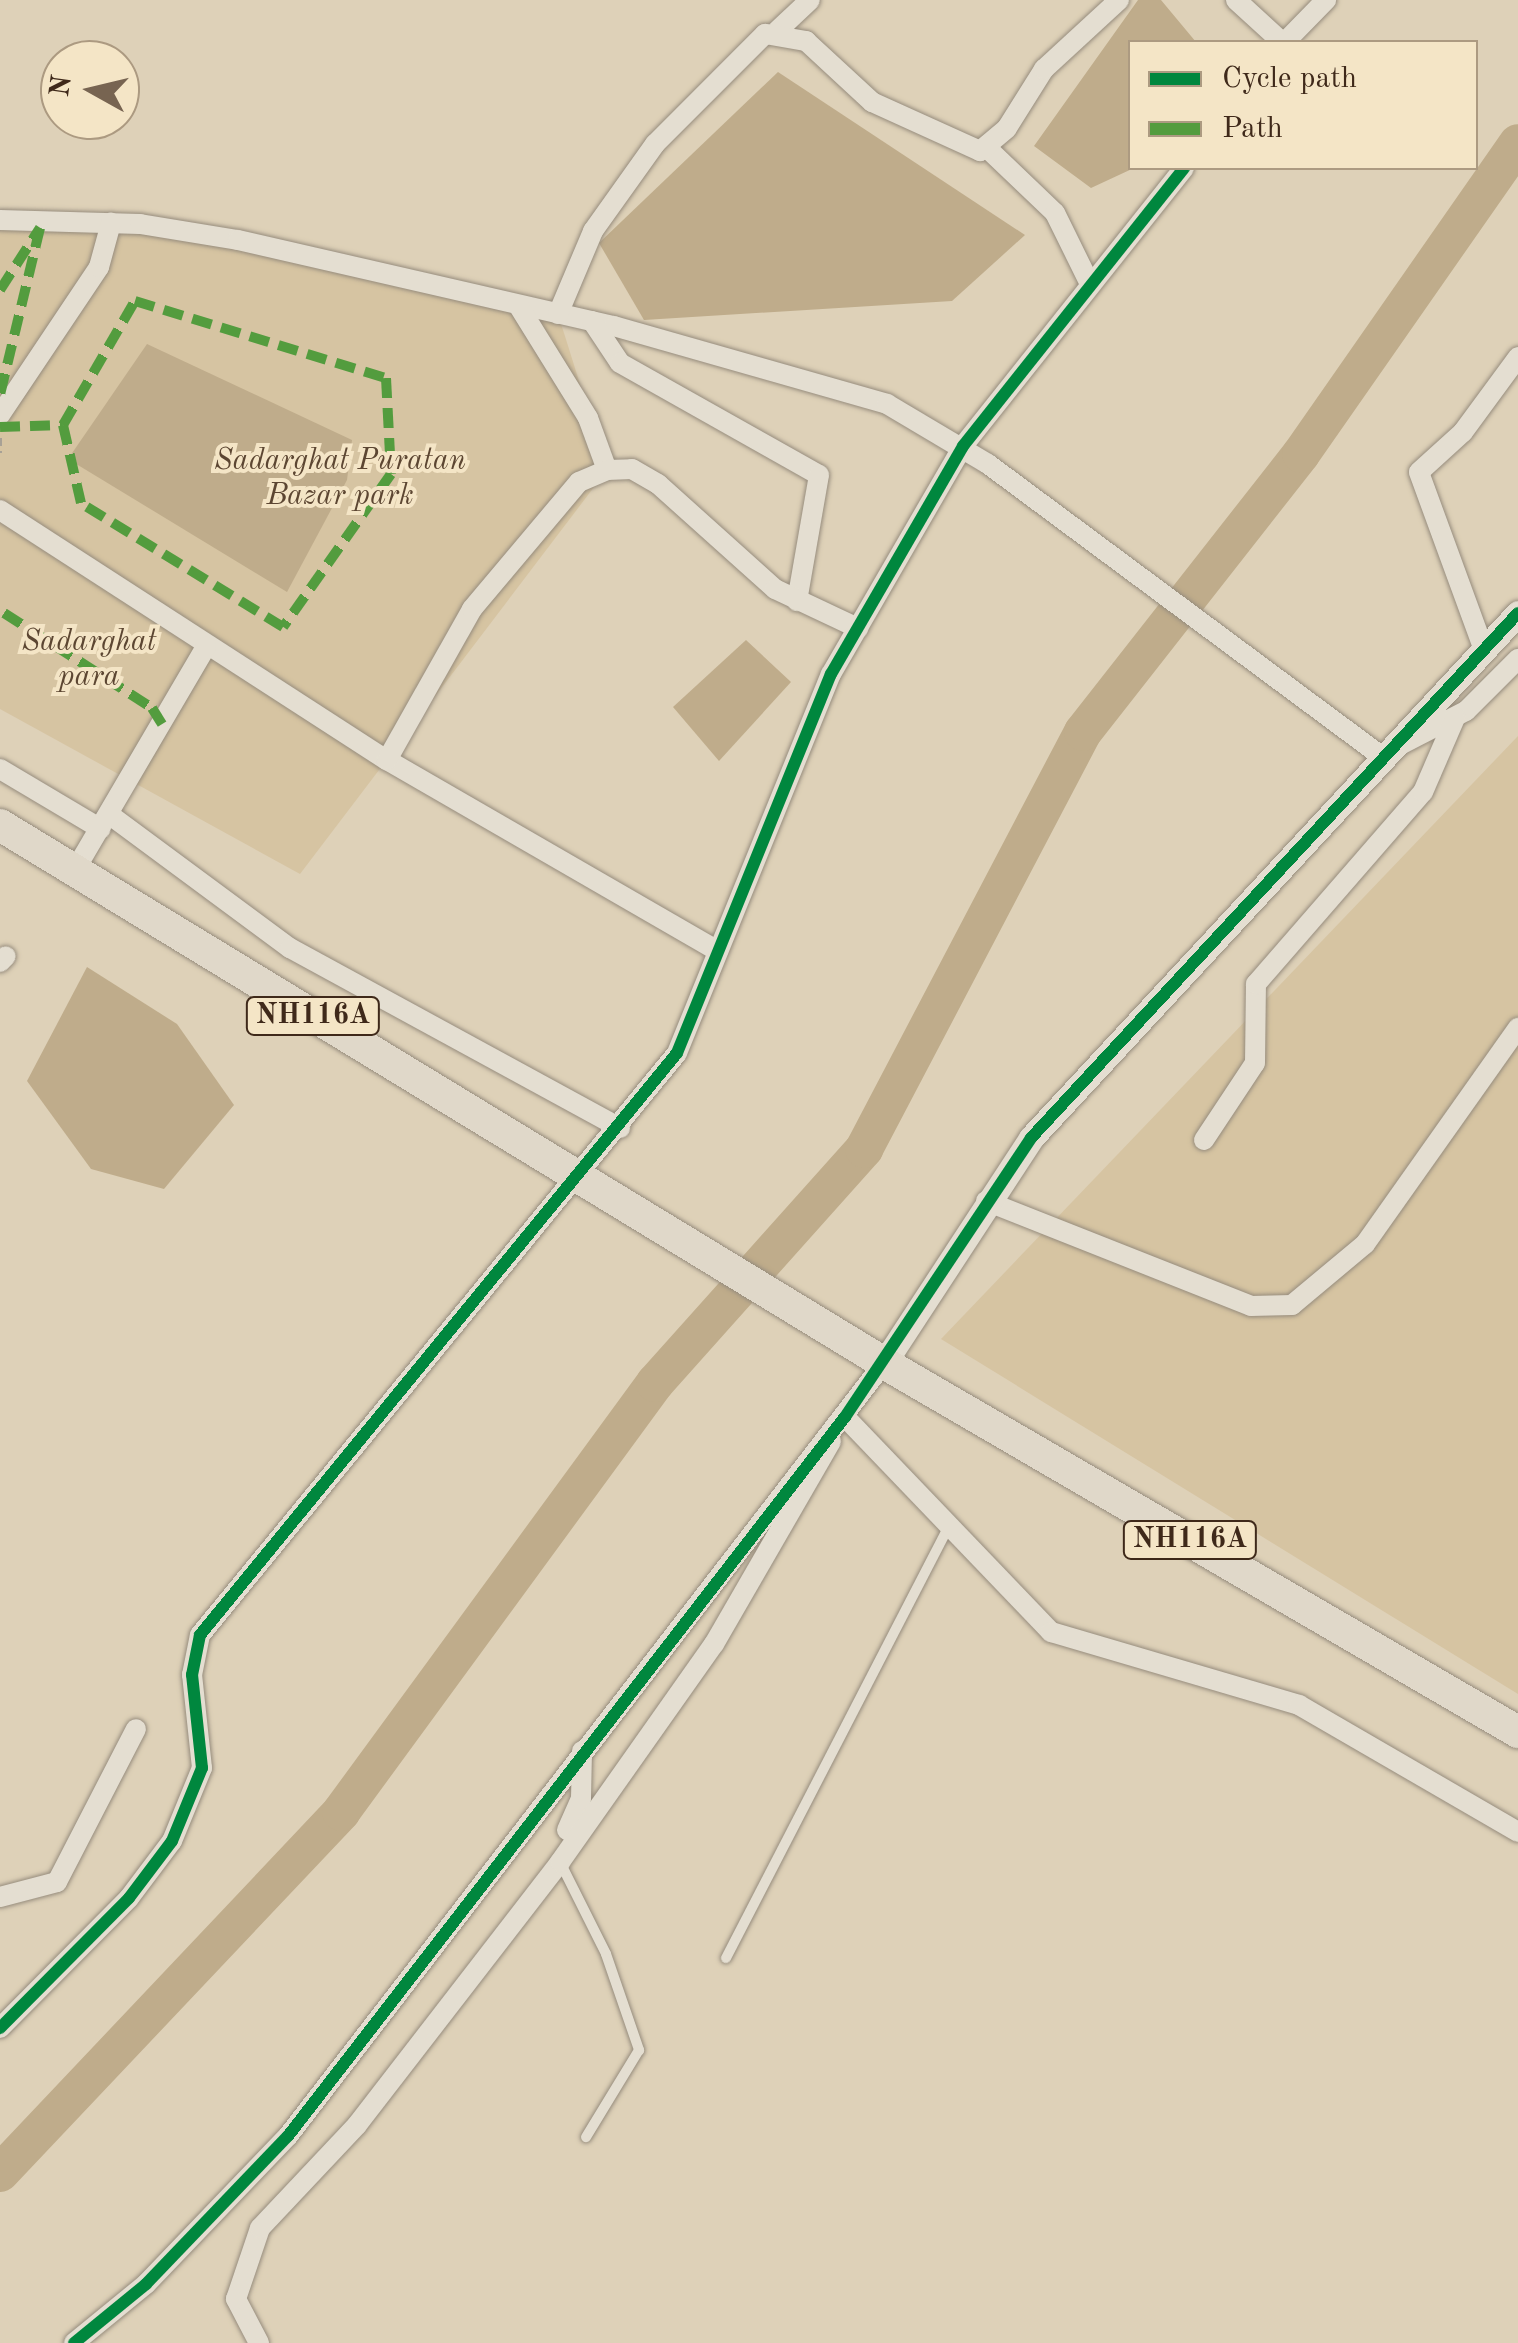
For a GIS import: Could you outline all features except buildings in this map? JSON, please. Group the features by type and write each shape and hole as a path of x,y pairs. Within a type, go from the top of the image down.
{"highway":[{"name":"NH116A","path":"0,825 873,1355 1518,1732"}],"street":[{"path":"558,314 593,232 656,144 724,66 777,31 810,0"},
{"path":"777,31 806,41 872,102 964,151 986,147 1044,69 1119,0"},
{"path":"1236,0 1282,40"},
{"path":"1286,40 1326,0"},
{"path":"986,147 1061,222 1090,284"},
{"path":"0,2028 129,1898 172,1841 202,1768 192,1675 200,1635 574,1176 620,1128 677,1053 858,628 963,446 1182,170"},
{"path":"0,220 111,223 238,240 592,321 887,404 963,446 1388,753"},
{"path":"0,415 99,267 111,223"},
{"path":"518,305 588,418 607,470"},
{"path":"592,321 620,364 819,475 797,601"},
{"path":"1484,650 1419,472 1463,432 1518,357"},
{"path":"387,760 472,609 579,482 607,470 632,469 658,484 797,601 858,628"},
{"path":"0,510 387,760 718,952"},
{"path":"259,2343 236,2299 260,2228 357,2125 556,1868 714,1644 840,1424 873,1355 1031,1138 1518,613"},
{"path":"74,870 106,822 206,646"},
{"path":"1388,753 1455,718 1518,659"},
{"path":"1204,1140 1255,1063 1256,984 1431,782 1455,718"},
{"path":"0,770 106,822 290,948 620,1128"},
{"path":"986,1202 1251,1306 1292,1305 1365,1244 1518,1028"},
{"path":"840,1424 1051,1632 1289,1701 1518,1832"},
{"path":"76,2342 146,2284 288,2136 582,1751 840,1424"},
{"path":"0,1897 57,1882 136,1729"},
{"path":"556,1868 581,1799 582,1751"}],"lane":[{"path":"726,1958 947,1530"},
{"path":"556,1868 606,1954 639,2050 586,2137"}],"path":[{"path":"0,438 0,452"}],"green space":[{"name":"Sadarghat Puratan Bazar park","path":"111,223 558,314 607,470 300,874 0,709 0,230"},
{"path":"1518,736 1518,1694 941,1339"}],"shaded area":[{"path":"1138,0 1161,0 1194,40 1128,40 1130,170 1091,188 1034,146"},
{"path":"778,72 1025,235 952,301 644,320 599,243"},
{"path":"147,344 352,440 347,480 287,592 68,459"},
{"path":"746,640 791,682 719,761 673,707"},
{"path":"87,967 177,1024 234,1105 164,1189 91,1169 27,1081"}],"waterway":[{"path":"0,2173 341,1812 655,1383 864,1149 1083,732 1301,454 1518,143"}],"marked path":[{"path":"0,290 40,228 0,394"},
{"path":"135,301 386,378 391,474 283,627 81,503 63,425 135,301"},
{"path":"0,427 63,425"},
{"path":"4,613 152,708 162,724"}],"cycle path":[{"path":"0,2028 129,1898 172,1841 202,1768 192,1675 200,1635 677,1053 831,674 963,446 1182,170"},
{"path":"74,2343 146,2284 288,2136 845,1417 1031,1138 1518,613"}],"park label":[{"name":"Sadarghat para","path":"89,659"}]}
